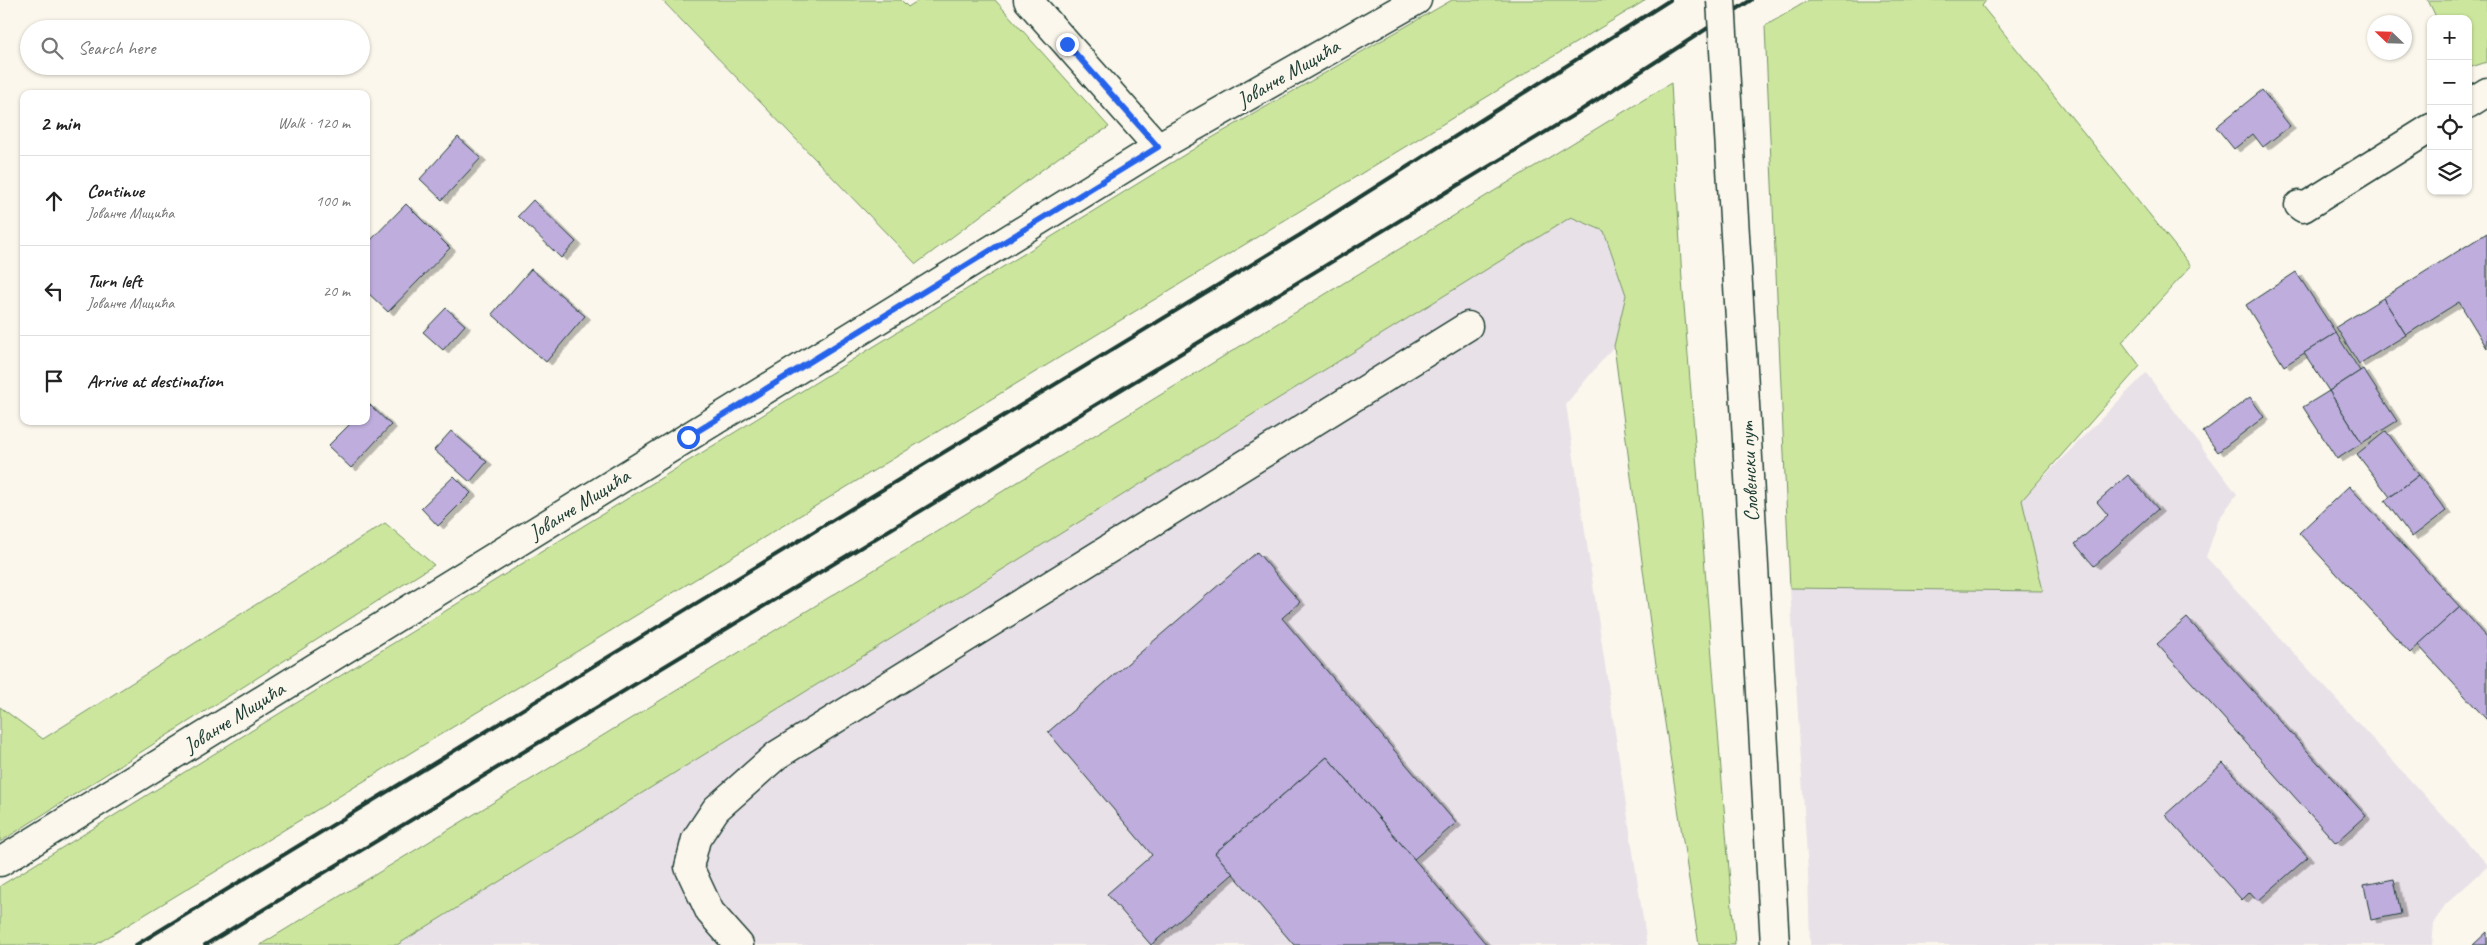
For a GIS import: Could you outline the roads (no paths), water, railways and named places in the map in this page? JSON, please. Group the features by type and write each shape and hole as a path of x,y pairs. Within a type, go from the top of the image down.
{"street":[{"path":"1028,0 1158,147"},
{"name":"Јованче Мицића","path":"0,862 1158,147 1417,0"},
{"name":"Словенски пут","path":"1721,0 1776,945"},
{"path":"2472,101 2487,92"},
{"path":"2299,205 2303,208 2427,130"},
{"path":"739,945 710,912 689,867 696,839 716,809 777,755 1468,326"}],"railway":[{"path":"136,945 1300,235 1670,0"},
{"path":"205,945 1572,116 1751,0"}]}
